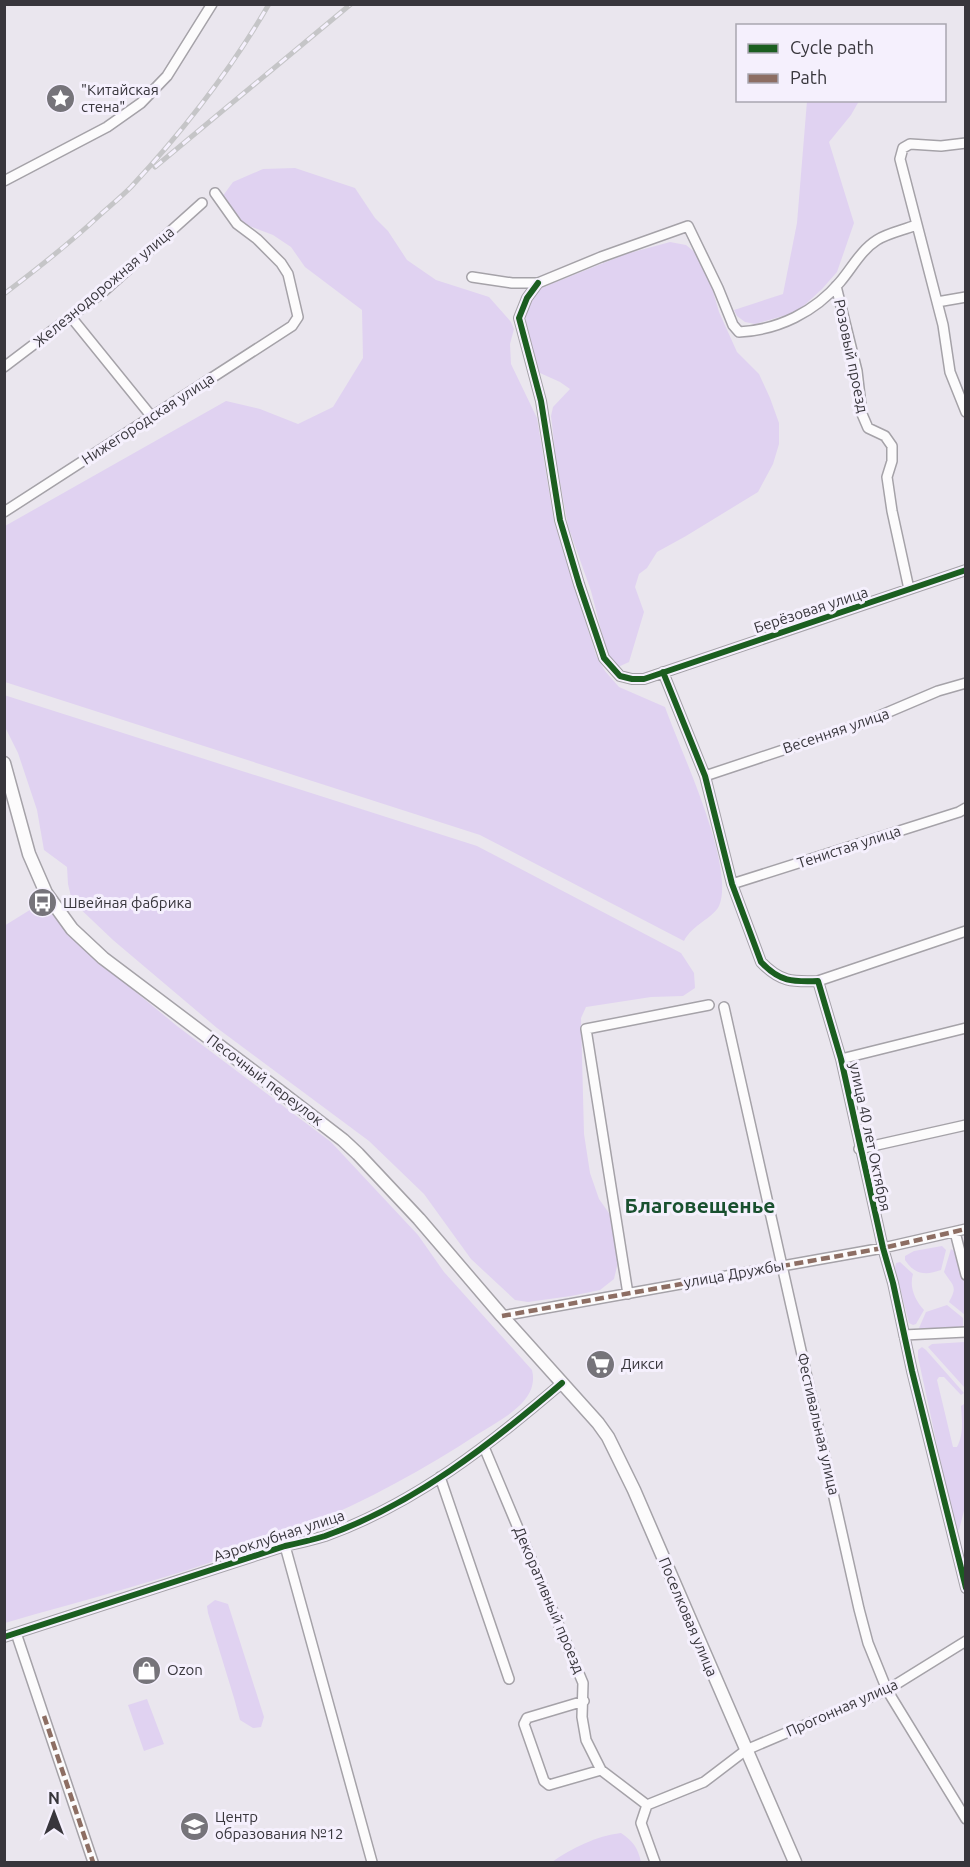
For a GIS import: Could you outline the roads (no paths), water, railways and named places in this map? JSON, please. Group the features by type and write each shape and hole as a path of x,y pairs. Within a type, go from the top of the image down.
{"main road":[{"name":"Песочный переулок","path":"4,763 9,801 39,878 53,904 72,929 103,958 343,1140 378,1175 562,1383"},
{"name":"Поселковая улица","path":"562,1383 598,1423 619,1457 795,1863"}],"street":[{"path":"4,182 107,127 141,103 167,76 212,4"},
{"path":"965,409 950,372 943,325 900,159 903,148 910,144 941,146 966,142"},
{"name":"Нижегородская улица","path":"4,512 292,327 298,316 288,274 281,263 257,239 237,224 215,193"},
{"name":"Железнодорожная улица","path":"4,367 71,317 146,255 202,203"},
{"path":"472,277 538,284 601,257 688,226 733,325 739,332 759,329 797,317 826,298 863,252 878,240 916,225"},
{"name":"Берёзовая улица","path":"538,284 528,298 519,318 541,400 560,520 604,658 620,676 644,679 966,570"},
{"name":"Розовый проезд","path":"836,286 857,371 862,414 868,428 885,436 892,446 892,461 887,477 909,590"},
{"path":"937,302 966,297"},
{"path":"71,317 152,417"},
{"path":"663,672 705,776 732,884 761,962 770,972 796,982 818,981 966,931"},
{"name":"Весенняя улица","path":"705,776 858,725 966,683"},
{"name":"Тенистая улица","path":"732,884 966,808"},
{"name":"улица 40 лет Октября","path":"818,981 841,1059 883,1248 966,1588"},
{"path":"628,1294 586,1029 709,1005"},
{"name":"Фестивальная улица","path":"724,1007 868,1643 887,1690 966,1819"},
{"path":"841,1059 966,1029"},
{"path":"860,1149 966,1125"},
{"name":"улица Дружбы","path":"502,1316 883,1248 966,1229"},
{"path":"955,1232 966,1275"},
{"path":"904,1335 966,1332"},
{"name":"Аэроклубная улица","path":"4,1637 285,1546 323,1536 366,1519 440,1477 484,1447 562,1383"},
{"name":"Декоративный проезд","path":"484,1447 584,1683 582,1718 586,1740 601,1770 647,1805"},
{"path":"440,1477 510,1679"},
{"path":"285,1546 372,1863"},
{"path":"16,1633 93,1863"},
{"name":"Прогонная улица","path":"647,1805 704,1782 746,1750 887,1690 966,1641"},
{"path":"584,1701 527,1718 524,1724 544,1781 549,1785 601,1770"},
{"path":"647,1805 641,1823 655,1863"}],"railway":[{"path":"4,294 65,246 131,187 205,100 239,53 269,4"},
{"path":"155,167 351,4"}],"place":[{"name":"\"Китайская стена\"","path":"60,99"},
{"name":"Швейная фабрика","path":"42,903"},
{"name":"Дикси","path":"600,1364"},
{"name":"Ozon","path":"146,1670"},
{"name":"Центр образования №12","path":"194,1826"}],"district":[{"name":"Благовещенье","path":"700,1206"}]}
